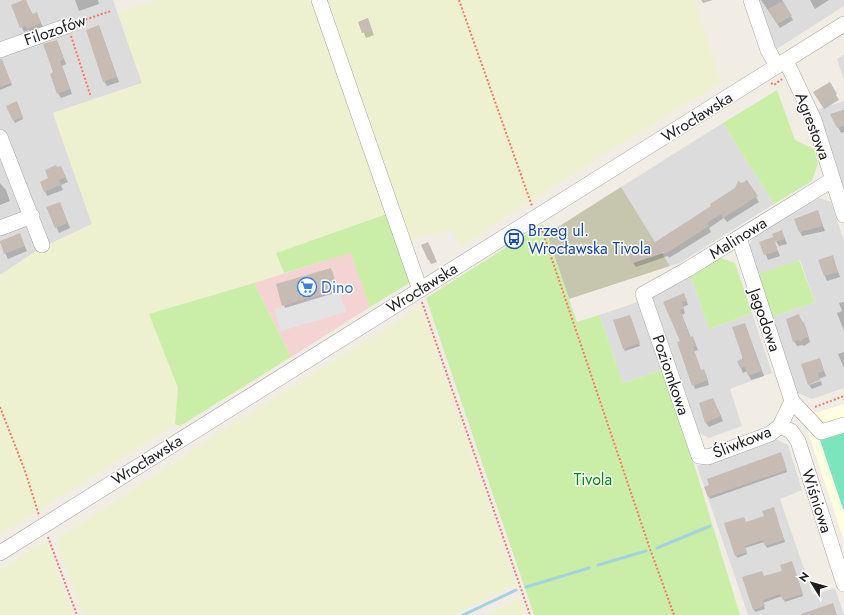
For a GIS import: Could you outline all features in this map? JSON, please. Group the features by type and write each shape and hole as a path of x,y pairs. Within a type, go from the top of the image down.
{"street":[{"path":"319,0 420,290"},
{"name":"Agrestowa","path":"751,0 768,50 781,64 814,120 828,160 832,180 844,215"},
{"name":"Wrocławska","path":"0,553 844,24"},
{"name":"Filozofów","path":"0,50 67,26"},
{"path":"0,136 42,245"},
{"name":"Malinowa","path":"643,294 739,238 832,180"},
{"path":"0,228 32,216"},
{"name":"Jagodowa","path":"739,238 792,401"},
{"name":"Poziomkowa","path":"643,294 699,456"},
{"path":"792,401 821,432 844,425"},
{"name":"Śliwkowa","path":"699,456 708,457 770,434 780,426 792,401"},
{"name":"Wiśniowa","path":"780,426 790,431 798,441 844,584"}],"path":[{"path":"459,0 536,217 544,232 649,546 674,615"},
{"name":"Filozofów","path":"67,26 111,11"},
{"path":"67,26 91,97"},
{"path":"420,290 423,304 530,615"},
{"path":"804,413 844,396"},
{"path":"0,407 77,615"}],"shaded area":[{"path":"0,0 113,0 142,83 53,113 92,224 41,248 0,275"},
{"path":"157,0 694,0 721,83 609,151 461,246 451,230 407,240 397,211 277,253 284,273 150,314 178,388 175,424 0,535 0,275 41,248 92,224 53,113 142,83 118,13"},
{"path":"754,0 844,0 844,6 772,52"},
{"path":"844,55 844,80 837,59"},
{"path":"844,101 844,192 817,110"},
{"path":"723,123 774,204 680,263 670,266 621,187"},
{"path":"621,187 670,266 569,299 547,234"},
{"path":"814,196 831,202 844,241 844,388 812,399 793,391 769,318 815,302 800,260 755,275 747,252 754,234"},
{"path":"352,252 370,307 291,357 254,283"},
{"path":"690,274 709,329 752,313 772,373 730,389 742,426 709,438 699,433 652,298"},
{"path":"339,291 346,312 281,331 274,309"},
{"path":"641,301 665,369 623,383 599,315"},
{"path":"421,306 516,585 453,615 83,615 56,540 228,427"},
{"path":"844,404 844,541 803,417"},
{"path":"774,438 788,445 802,490 780,499 813,595 835,588 844,615 748,615 697,466"},
{"path":"46,541 73,615 0,615 0,569"},
{"path":"519,598 525,615 486,615"}],"green space":[{"path":"777,90 795,140 814,149 818,163 812,181 774,204 723,123"},
{"path":"390,213 411,282 370,307 351,253 284,273 276,253"},
{"name":"Tivola","path":"543,224 577,322 599,315 623,383 665,369 740,615 534,615 426,298"},
{"path":"718,257 735,263 752,313 709,329 690,274"},
{"path":"799,260 815,302 769,318 755,275"},
{"path":"254,283 291,357 180,426 175,424 178,388 149,314"},
{"path":"844,432 844,509 843,509 820,440"}],"building":[{"path":"26,0 32,14 37,12 41,23 27,29 26,26 20,28 11,5"},
{"path":"783,1 792,16 777,24 768,9"},
{"path":"368,18 372,30 362,33 358,22"},
{"path":"99,25 117,77 103,82 86,30"},
{"path":"57,40 64,59 60,61 70,89 57,94 50,74 53,72 43,44"},
{"path":"0,59 2,59 11,83 0,87"},
{"path":"830,82 837,94 821,104 813,92"},
{"path":"17,101 23,117 13,121 6,106"},
{"path":"844,110 844,126 837,128 830,114"},
{"path":"56,165 57,167 61,166 66,177 59,180 61,185 44,192 40,182 48,178 45,170"},
{"path":"747,180 758,196 723,218 721,214 707,223 709,226 665,254 664,252 632,263 627,248 648,241 649,246 711,206 710,204 735,188 738,181 742,183"},
{"path":"60,202 68,223 55,228 46,207"},
{"path":"818,210 823,226 799,232 794,219"},
{"path":"782,230 785,239 775,242 772,234"},
{"path":"20,233 25,246 4,254 0,241"},
{"path":"773,237 778,251 764,255 759,242"},
{"path":"428,242 435,257 428,260 421,245"},
{"path":"833,255 838,272 824,276 818,260"},
{"name":"Dino","path":"331,268 338,290 282,306 276,284"},
{"path":"684,293 687,301 682,302 684,309 680,310 690,337 693,336 696,346 693,347 701,370 704,369 708,380 692,386 677,342 680,341 663,302"},
{"path":"799,314 802,323 804,322 808,337 803,339 801,342 798,340 793,342 786,319"},
{"path":"630,315 640,343 623,349 613,320"},
{"path":"745,323 762,371 748,376 745,367 740,368 737,361 742,359 742,356 732,327"},
{"path":"820,358 824,371 818,373 820,380 808,385 801,364"},
{"path":"713,398 721,416 705,423 699,403"},
{"path":"781,452 787,470 708,497 704,487 709,485 707,479"},
{"path":"774,507 784,540 765,546 763,540 745,546 747,552 735,556 724,523 744,517 746,522 764,516 762,511"},
{"path":"792,561 803,594 783,600 780,594 763,600 765,606 753,610 742,577 762,571 764,576 782,571 780,565"},
{"path":"833,603 837,615 801,615 801,614"}],"waterway":[{"path":"657,548 710,526"},
{"path":"598,565 646,551"},
{"path":"526,587 589,568"},
{"path":"463,615 516,590"}],"place":[{"name":"Brzeg ul. Wrocławska Tivola","path":"514,239"},
{"name":"Dino","path":"307,287"}]}
